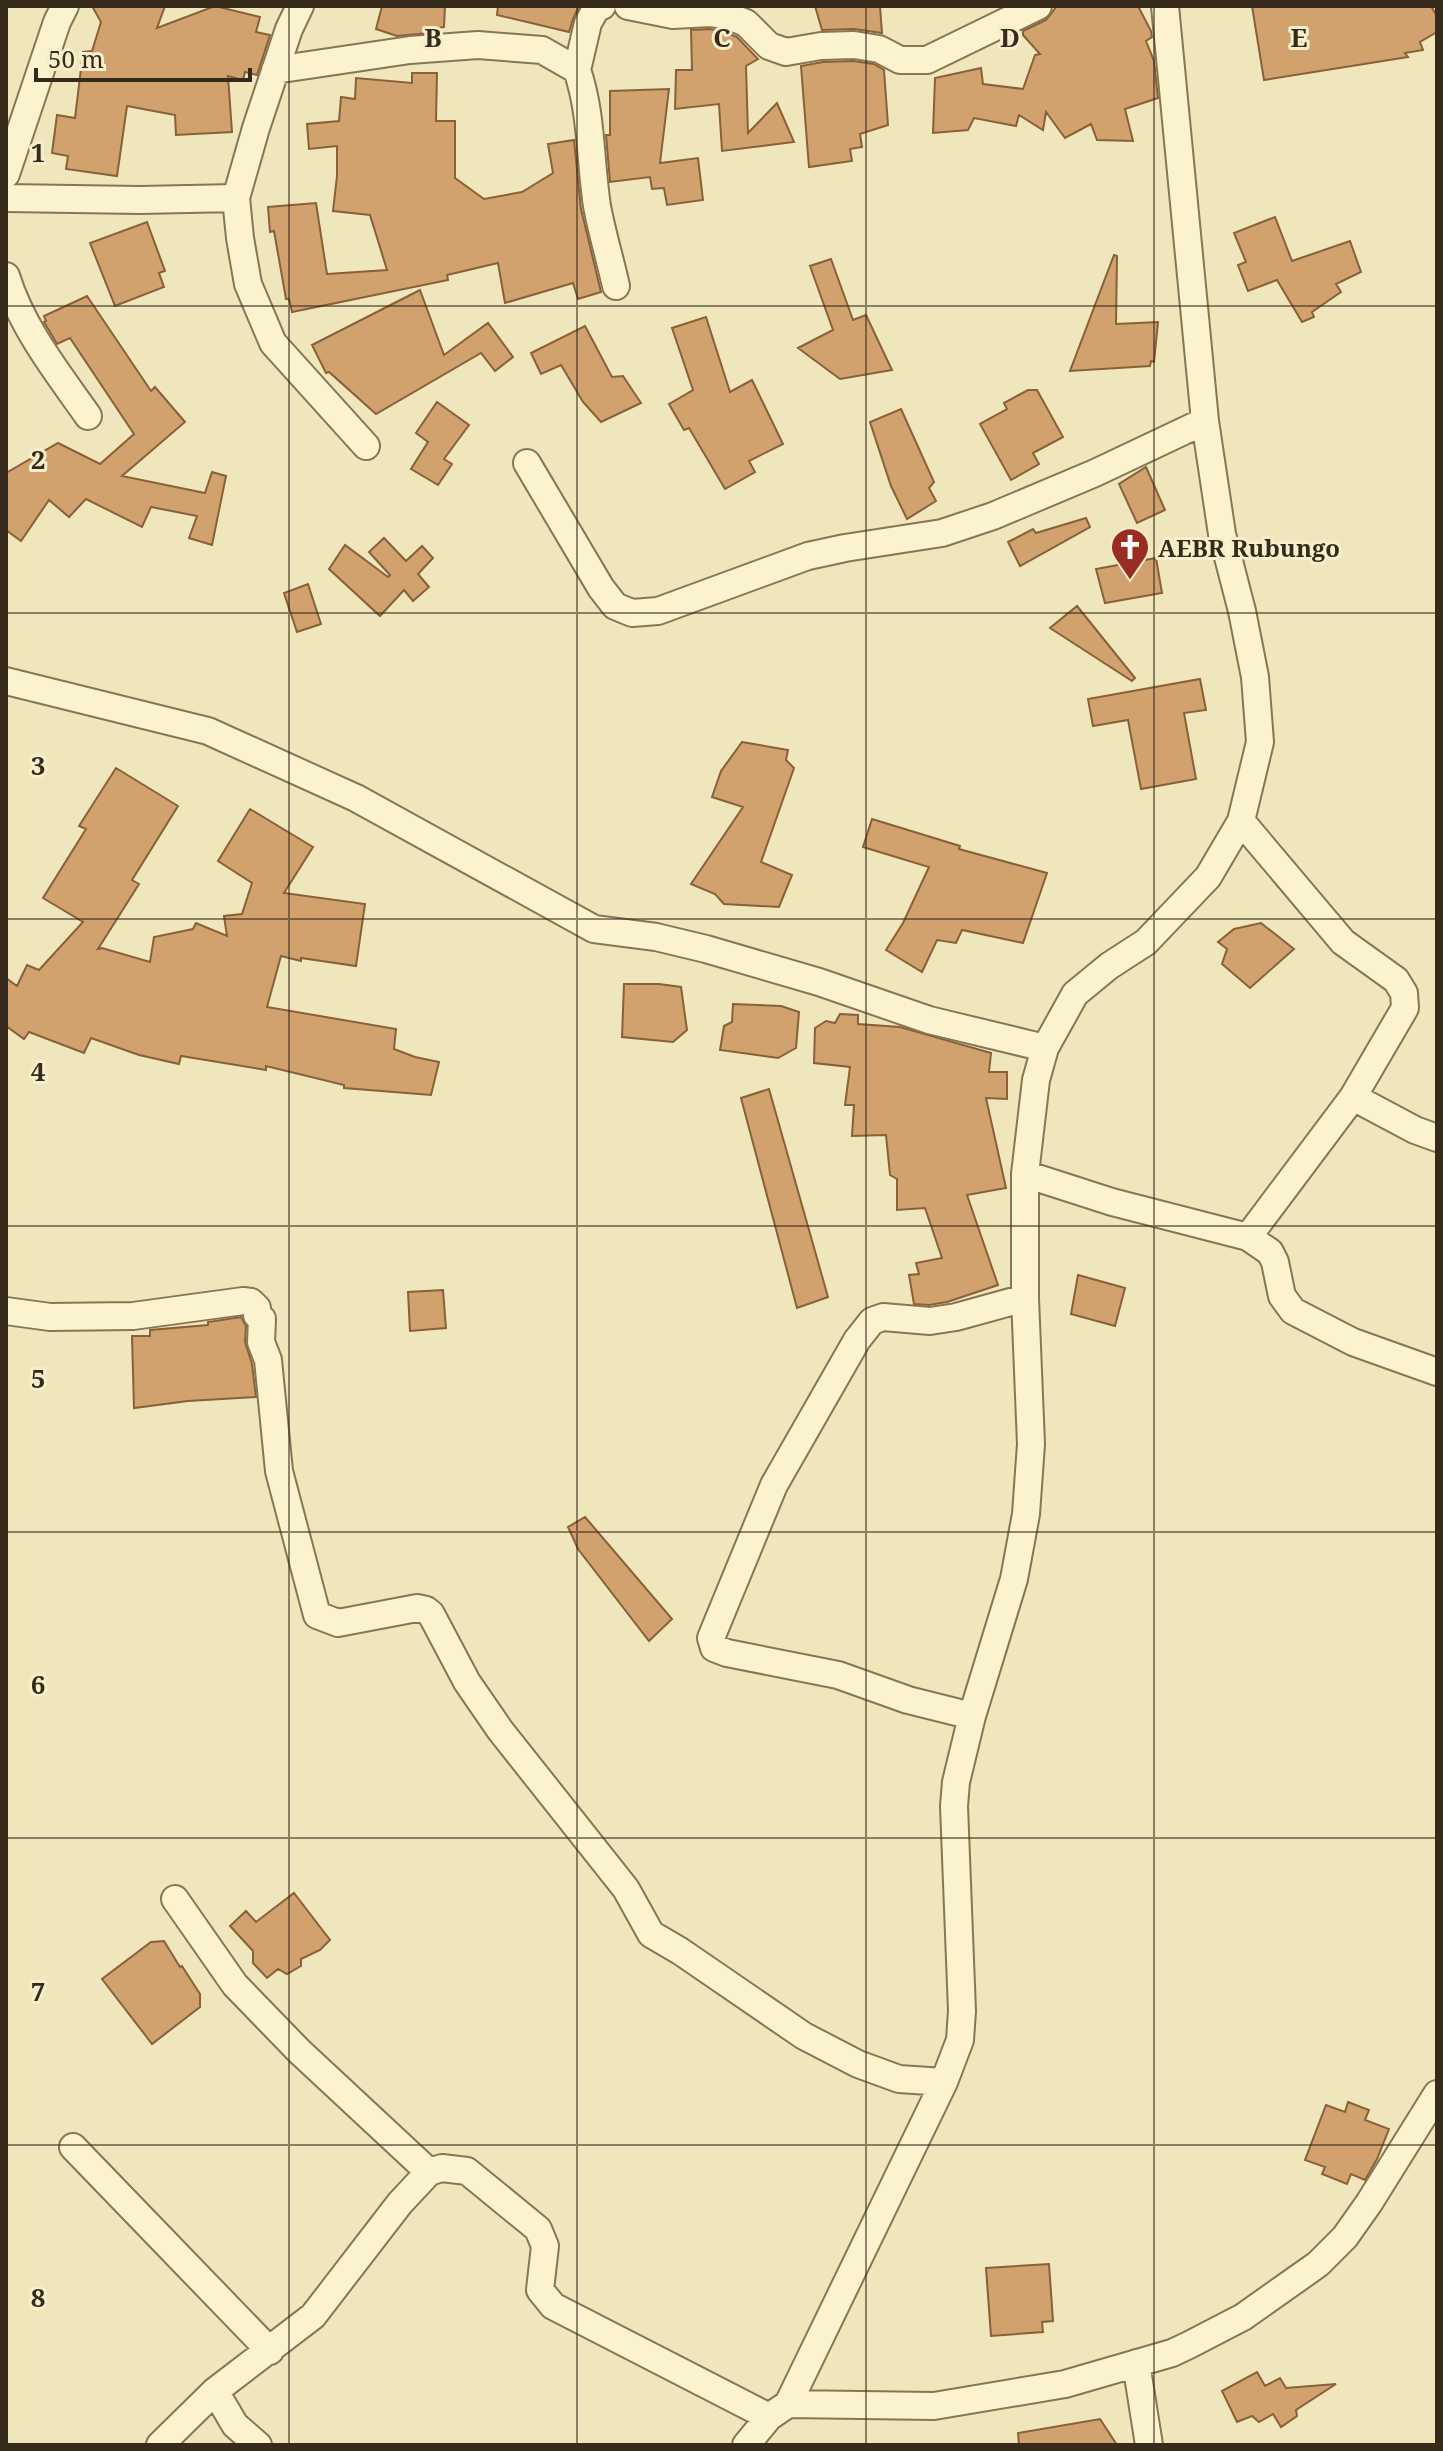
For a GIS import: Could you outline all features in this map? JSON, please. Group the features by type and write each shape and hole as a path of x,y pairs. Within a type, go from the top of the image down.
{"street":[{"path":"6,174 65,6"},
{"path":"300,6 275,70 236,198 240,238 248,284 273,343 366,446"},
{"path":"602,6 597,7 588,23 577,70 586,96 597,208 616,286"},
{"path":"628,6 673,15 726,15 746,23 769,46 786,52 854,45 879,49 900,60 914,61 927,60 1038,6"},
{"path":"746,2445 778,2410 944,2082 960,2040 962,2011 954,1806 956,1782 972,1716 1007,1608 1026,1514 1031,1444 1025,1298 1025,1174 1036,1080 1045,1048 1075,994 1109,966 1146,942 1208,877 1241,821 1260,742 1256,690 1242,611 1222,534 1205,421 1165,6"},
{"path":"275,70 410,50 478,45 542,50 577,70"},
{"path":"6,198 236,198"},
{"path":"6,276 41,349 88,416"},
{"path":"527,463 601,588 615,606 632,613 658,611 808,556 942,533 993,516 1095,473 1205,421"},
{"path":"6,681 208,731 356,798 594,929 656,937 706,949 819,982 929,1020 1045,1048"},
{"path":"1241,821 1343,942 1396,980 1404,993 1405,1008 1353,1097 1248,1237"},
{"path":"1353,1097 1415,1130 1437,1138"},
{"path":"1025,1174 1112,1202 1248,1237 1270,1252 1282,1296 1293,1311 1353,1342 1437,1372"},
{"path":"972,1716 908,1700 838,1675 727,1653 714,1648 711,1638 774,1485 857,1340 872,1321 883,1317 930,1321 1025,1298"},
{"path":"6,1311 50,1317 133,1316 251,1302 262,1319 261,1342 268,1360 279,1471 317,1615 338,1623 417,1608 426,1610 467,1682 500,1730 626,1889 651,1934 804,2036 858,2064 899,2079 944,2082"},
{"path":"175,1899 235,1985 299,2051 429,2172"},
{"path":"160,2445 215,2391 313,2316 400,2203 429,2172 442,2168 467,2171 538,2229 545,2246 540,2290 553,2306 778,2410 934,2406 1065,2384 1172,2353 1243,2317 1318,2264 1345,2237 1437,2094"},
{"path":"73,2147 270,2351"},
{"path":"1136,2363 1149,2445"},
{"path":"215,2391 235,2425 258,2445"}],"building":[{"path":"92,6 165,6 157,28 215,6 260,17 256,32 270,35 257,75 245,72 243,80 228,76 232,132 176,135 175,115 127,106 117,176 66,169 68,156 52,153 57,115 75,118 83,52 92,51 101,22"},
{"path":"382,6 445,6 444,27 429,30 429,33 397,36 376,29"},
{"path":"498,6 579,6 569,32 497,15"},
{"path":"815,6 880,6 882,33 854,29 822,30"},
{"path":"1057,6 1138,6 1151,31 1152,37 1146,41 1154,61 1158,98 1125,109 1133,141 1097,140 1091,124 1065,138 1046,112 1043,130 1019,115 1016,126 974,118 968,130 933,133 935,78 981,68 983,84 1023,89 1035,55 1040,54 1023,31 1046,20"},
{"path":"1252,6 1431,6 1437,16 1437,32 1420,42 1423,50 1405,53 1408,57 1264,80"},
{"path":"709,29 737,37 758,59 746,66 748,133 777,103 794,142 722,151 719,104 675,109 676,70 692,70 691,30"},
{"path":"853,61 874,64 884,70 888,125 860,134 862,147 850,149 852,161 809,167 801,66"},
{"path":"412,73 437,73 436,121 455,121 455,178 484,199 522,192 553,173 548,144 574,140 581,209 601,292 578,299 573,283 505,303 498,263 447,275 448,280 292,312 289,299 286,299 274,231 270,232 268,207 316,203 327,274 387,270 370,215 333,211 337,146 309,149 307,124 339,121 341,97 355,99 356,78 412,83"},
{"path":"669,89 660,163 698,158 703,200 667,205 664,188 652,189 650,177 610,182 606,135 610,135 610,91"},
{"path":"1275,217 1292,261 1350,241 1361,272 1336,284 1341,292 1312,312 1314,317 1302,322 1277,280 1248,291 1238,265 1246,262 1234,233"},
{"path":"147,222 165,271 159,273 164,287 115,306 90,243"},
{"path":"1114,255 1117,256 1116,324 1158,322 1154,362 1151,361 1150,366 1070,371"},
{"path":"831,259 853,320 866,315 892,370 840,379 798,348 833,330 810,266"},
{"path":"420,290 444,355 488,323 513,357 495,371 481,353 376,414 329,372 326,373 312,345"},
{"path":"87,296 151,391 155,387 185,422 122,476 205,493 212,472 226,476 212,545 189,538 197,516 151,507 142,527 86,499 69,517 49,500 21,541 6,530 6,473 58,443 100,464 134,434 70,338 57,344 44,322 44,316"},
{"path":"706,317 730,392 752,380 783,444 749,461 755,472 725,489 689,428 684,430 669,404 693,390 672,328"},
{"path":"585,326 612,377 623,376 641,403 601,422 583,402 561,365 541,374 531,353"},
{"path":"1028,390 1037,390 1063,437 1033,453 1039,464 1011,480 980,424 1007,409 1004,403"},
{"path":"437,402 469,425 444,459 452,464 438,485 411,469 428,442 416,433"},
{"path":"901,409 934,482 929,488 936,501 907,519 891,486 870,422"},
{"path":"1146,467 1165,510 1137,523 1119,484"},
{"path":"1086,518 1090,527 1020,566 1008,542 1033,529 1036,533"},
{"path":"384,538 406,561 422,546 433,558 418,574 429,587 413,601 404,590 380,616 329,569 345,545 388,577 390,575 369,552"},
{"name":"AEBR Rubungo","path":"1156,558 1162,593 1105,603 1096,569"},
{"path":"308,584 321,624 297,632 284,593"},
{"path":"1077,606 1135,678 1132,681 1050,628"},
{"path":"1200,679 1206,710 1184,713 1196,779 1141,789 1128,720 1093,726 1088,699"},
{"path":"742,742 788,750 786,760 794,768 761,862 792,875 779,907 724,904 715,894 691,884 743,807 712,797 721,771"},
{"path":"116,768 178,806 132,880 139,884 98,949 150,962 154,937 193,929 196,923 227,936 224,916 242,914 252,883 218,861 250,809 313,847 284,893 365,904 356,966 281,956 267,1007 396,1029 394,1049 439,1062 431,1095 344,1088 344,1085 266,1066 266,1070 181,1056 179,1064 139,1055 91,1038 84,1053 29,1032 24,1039 6,1026 6,978 17,986 27,965 39,970 83,922 43,898 86,829 79,826"},
{"path":"872,819 960,846 959,849 1047,873 1023,943 962,930 956,943 937,940 922,972 886,950 903,923 929,867 863,847"},
{"path":"1261,923 1294,949 1250,988 1222,964 1227,949 1218,942 1234,929"},
{"path":"624,984 681,987 687,1030 673,1042 622,1037"},
{"path":"733,1004 781,1006 799,1012 796,1048 778,1058 720,1050 724,1026 732,1022"},
{"path":"840,1014 858,1015 858,1024 900,1027 991,1053 989,1072 1007,1072 1007,1099 986,1098 1006,1188 967,1195 998,1285 947,1302 914,1304 909,1275 919,1274 916,1263 942,1258 925,1208 897,1210 897,1179 890,1175 886,1135 852,1136 854,1105 845,1105 850,1067 814,1063 815,1028 826,1021 835,1023"},
{"path":"769,1089 828,1297 797,1308 741,1098"},
{"path":"1078,1275 1125,1288 1115,1326 1071,1314"},
{"path":"443,1290 446,1328 410,1331 408,1292"},
{"path":"241,1317 246,1326 245,1342 252,1364 256,1397 134,1408 132,1336 150,1336 150,1330 208,1325 208,1322"},
{"path":"585,1517 672,1619 649,1641 578,1549 568,1527"},
{"path":"294,1893 330,1940 320,1950 301,1959 301,1966 287,1974 278,1969 267,1978 253,1963 253,1951 230,1926 246,1911 256,1922"},
{"path":"164,1941 200,1994 200,2007 152,2044 102,1979 151,1942"},
{"path":"1348,2102 1369,2110 1365,2120 1389,2129 1365,2180 1351,2174 1347,2184 1322,2174 1325,2167 1305,2160 1326,2105 1345,2112"},
{"path":"1049,2264 1053,2321 1042,2322 1043,2332 991,2336 986,2268"},
{"path":"1257,2372 1265,2386 1280,2378 1286,2388 1336,2384 1296,2410 1297,2416 1281,2427 1273,2414 1259,2422 1252,2416 1237,2422 1222,2391"},
{"path":"1100,2419 1117,2445 1019,2445 1018,2433"}],"place":[{"name":"AEBR Rubungo","path":"1130,581"}]}
